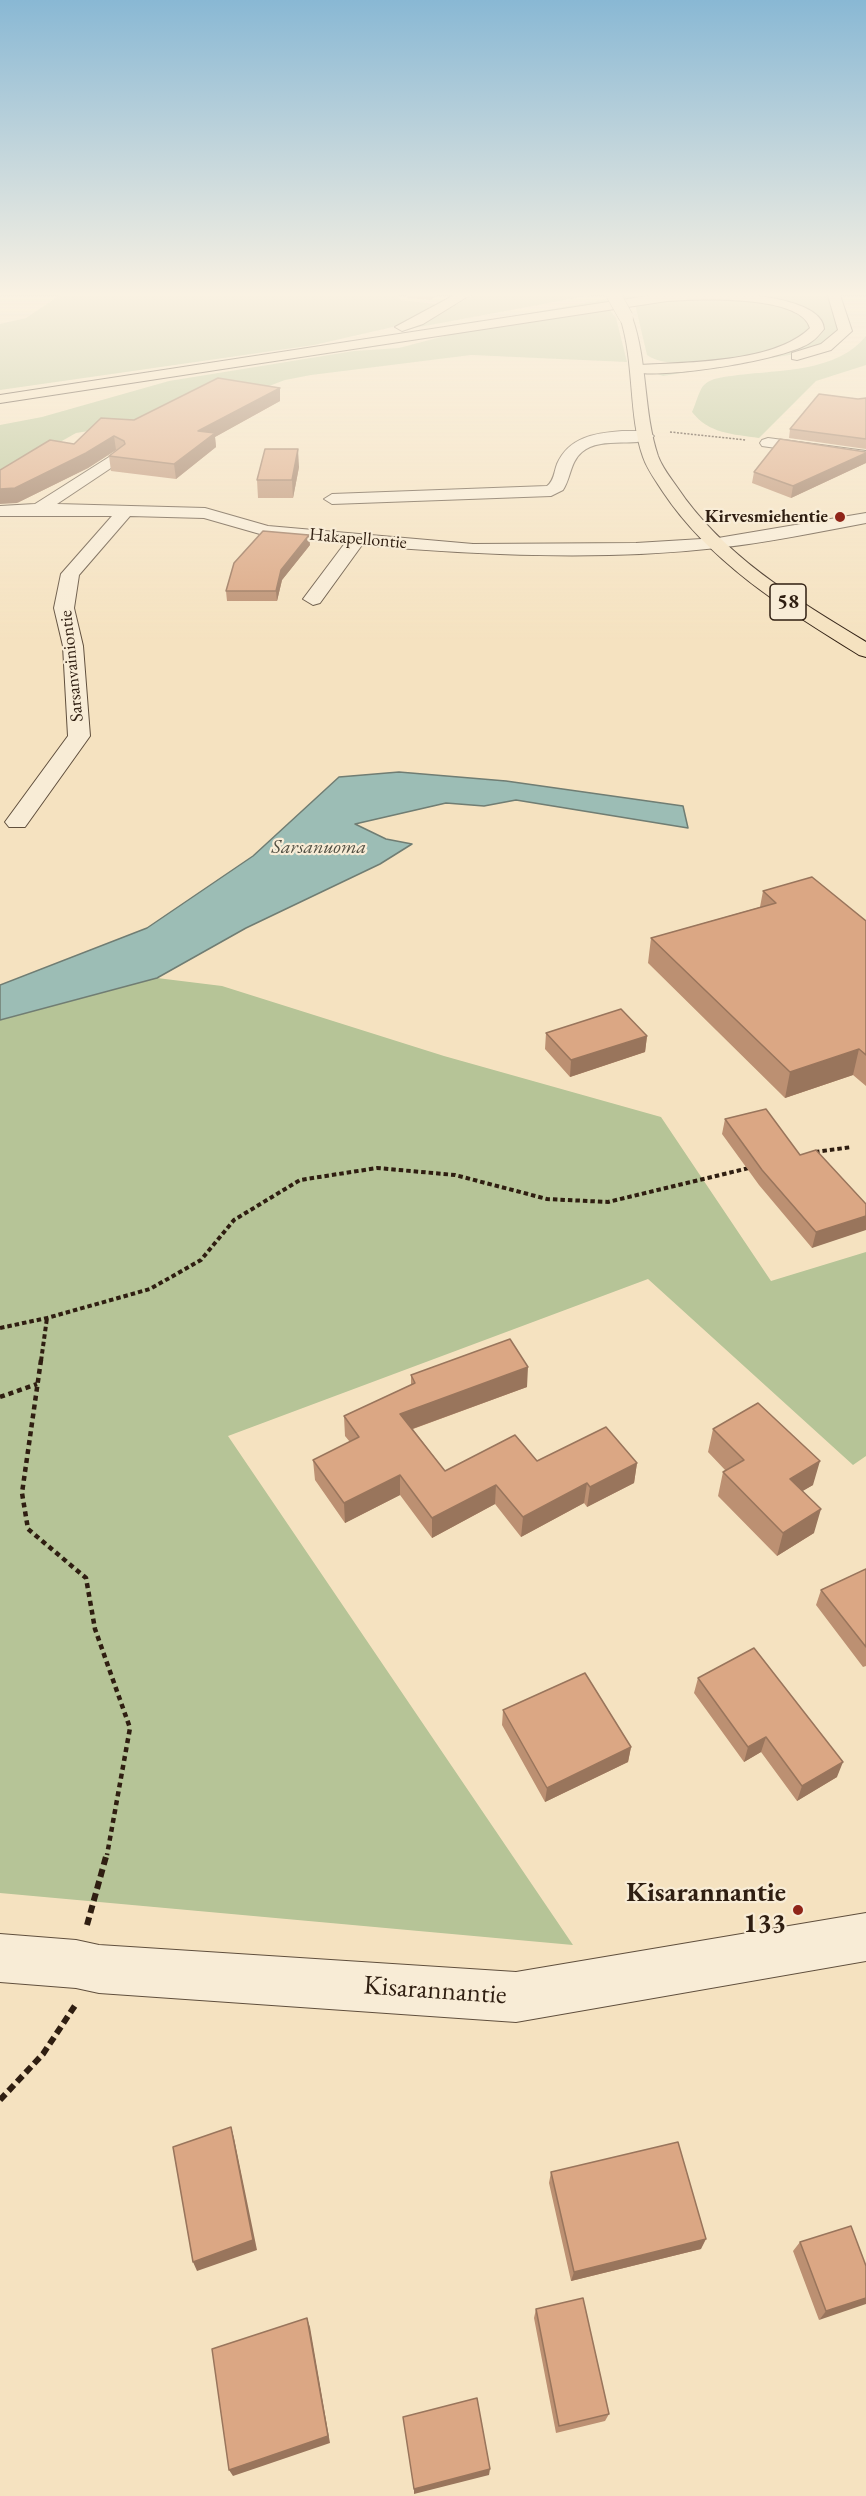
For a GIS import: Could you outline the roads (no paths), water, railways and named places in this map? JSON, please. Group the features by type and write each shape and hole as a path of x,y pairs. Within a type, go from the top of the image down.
{"main road":[{"name":"58","path":"643,408 645,434 651,459 674,499 718,543 792,605 866,651"}],"street":[{"path":"332,499 551,491 560,483 565,464 576,451 595,437 645,434"},
{"path":"768,443 866,456"},
{"path":"39,509 117,457"},
{"name":"Hakapellontie","path":"0,511 39,509 205,513 267,531 473,549 636,548 718,543 866,518"},
{"name":"Sarsanvainiontie","path":"17,822 79,736 73,646 64,608 70,574 125,512"},
{"path":"313,600 356,540"},
{"name":"Kisarannantie","path":"0,1958 516,1997 866,1937"}],"water":[{"name":"Sarsanuoma","path":"399,772 506,781 683,806 688,828 516,800 484,806 446,803 355,824 386,839 412,844 380,864 246,928 157,978 0,1020 0,985 147,928 253,856 339,777"}],"place":[{"name":"Kirvesmiehentie","path":"840,517"},
{"name":"Kisarannantie 133","path":"798,1910"}]}
